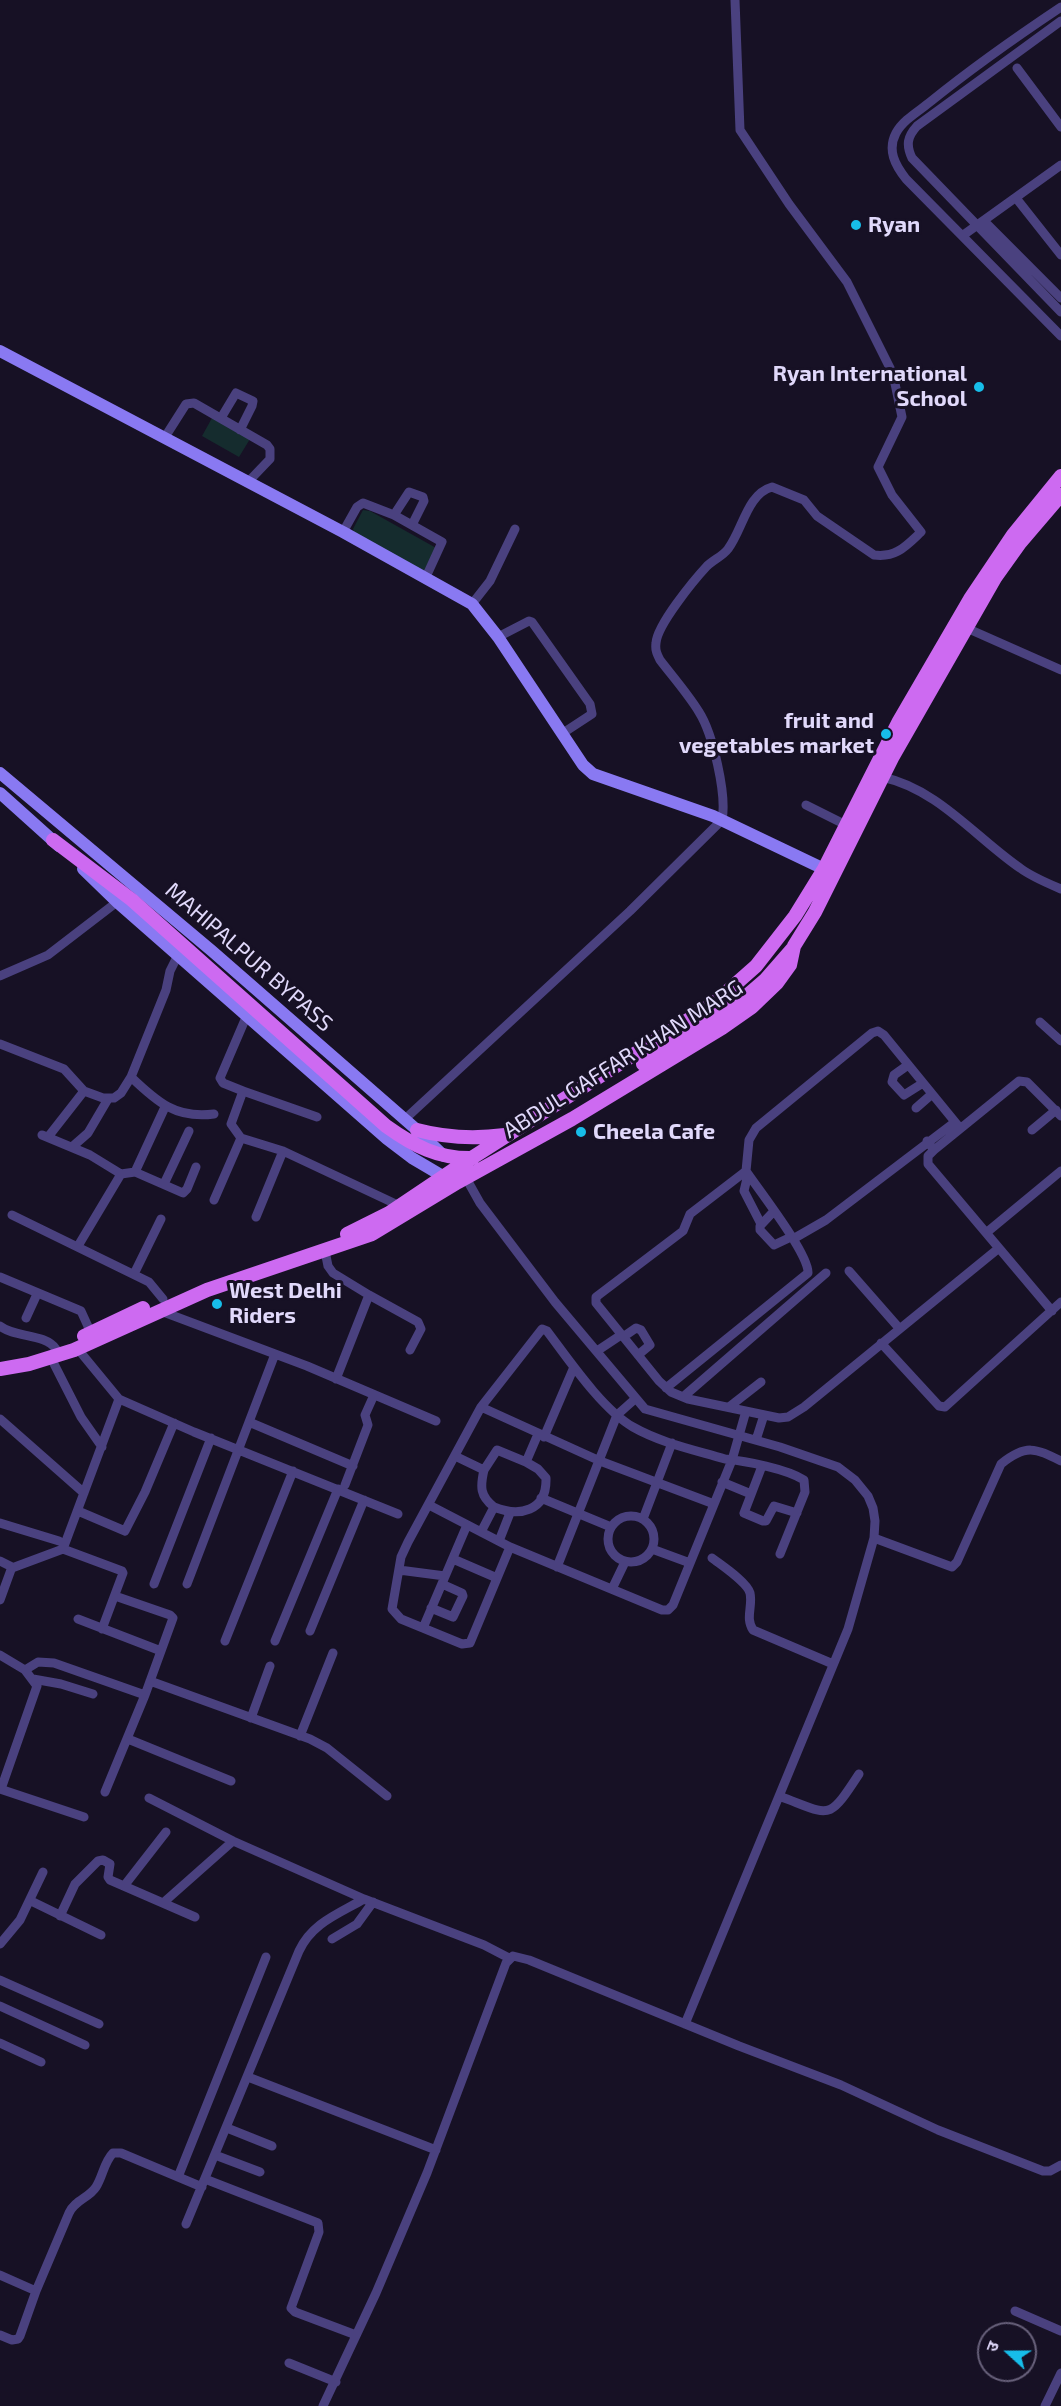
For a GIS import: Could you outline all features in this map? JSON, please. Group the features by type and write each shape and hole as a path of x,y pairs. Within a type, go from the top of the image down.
{"main road":[{"name":"ABDUL GAFFAR KHAN MARG","path":"0,1362 53,1354 91,1333 218,1277 357,1230 455,1176 572,1119 722,1028 752,1007 777,983 790,965 794,946 815,912 961,626 1013,536 1061,476"},
{"name":"ABDUL GAFFAR KHAN MARG","path":"0,1369 77,1348 160,1304 372,1234 726,994 769,952 795,916 824,869 899,721 1003,566 1061,495"},
{"path":"53,840 132,900 387,1126 410,1143 433,1154 459,1158 483,1157 736,1005 765,980 794,946"},
{"path":"417,1130 439,1136 510,1142"}],"street":[{"path":"405,1119 630,911 722,820 724,810 722,789 704,721 656,651 658,634 668,617 703,570 728,549 753,501 765,489 772,487 804,500 817,516 874,555 884,557 898,554 921,532 892,495 878,467 902,417 893,374 847,282 789,204 740,130 735,0"},
{"path":"1061,7 973,68 903,124 894,139 892,154 900,170 1061,336"},
{"path":"1061,21 917,126 907,142 912,158 1061,298"},
{"path":"1017,69 1061,127"},
{"path":"894,139 907,142"},
{"path":"962,236 1061,165"},
{"path":"1016,198 1061,255"},
{"path":"981,223 1061,312"},
{"path":"0,351 343,532 472,604 498,637 583,765 593,774 722,820 824,869"},
{"path":"221,418 237,393 251,399 252,406 240,430"},
{"path":"165,437 186,404 190,402 221,418 270,449 270,459 248,482"},
{"path":"394,515 409,492 423,497 424,501 412,525"},
{"path":"343,532 357,507 363,502 394,515 442,542 426,577"},
{"path":"472,604 490,581 515,529"},
{"path":"498,637 529,621 532,622 590,704 592,714 563,733"},
{"path":"961,626 1061,670"},
{"name":"MAHIPALPUR BYPASS","path":"0,773 212,951 405,1119 455,1176"},
{"path":"882,777 922,793 972,828 1020,869 1061,889"},
{"name":"MAHIPALPUR BYPASS","path":"0,793 117,902 387,1139 412,1158 455,1176"},
{"path":"806,805 846,825"},
{"path":"0,976 48,955 117,902"},
{"path":"72,1147 87,1133 108,1099 121,1093 131,1077 178,954"},
{"path":"247,1015 220,1078 223,1083 317,1117"},
{"path":"1040,1022 1061,1041"},
{"path":"761,1224 744,1191 749,1140 756,1128 872,1033 878,1031 884,1035 958,1125"},
{"path":"0,1044 64,1069 84,1091 108,1099"},
{"path":"908,1065 894,1075 892,1082 904,1095 923,1083"},
{"path":"131,1077 165,1107 193,1115 214,1114"},
{"path":"774,1211 761,1224 760,1230 771,1244 776,1245 826,1220 927,1141 958,1125 1016,1082 1022,1080 1028,1082 1058,1113 1032,1130"},
{"path":"84,1091 45,1136 72,1147 121,1174 135,1172 184,1192 196,1167"},
{"path":"243,1091 231,1124 241,1138 283,1151 400,1206"},
{"path":"915,1108 932,1094"},
{"path":"135,1172 165,1107"},
{"path":"958,1125 926,1158 928,1164 1052,1311"},
{"path":"164,1184 189,1131"},
{"path":"214,1200 241,1138"},
{"path":"927,1141 934,1150"},
{"path":"256,1217 283,1151"},
{"path":"986,1233 1061,1171"},
{"path":"666,1388 806,1277 808,1273 807,1265 792,1238 747,1172"},
{"path":"747,1172 690,1214 682,1231 596,1297 596,1303 666,1388 683,1397 779,1418 795,1413 999,1248"},
{"path":"78,1246 121,1174"},
{"path":"455,1176 480,1203 555,1302 635,1399 652,1412 756,1440 819,1460 847,1473 868,1496 875,1521 874,1538 848,1629 684,2024"},
{"path":"12,1215 149,1282 160,1304 436,1421"},
{"path":"134,1275 161,1219"},
{"path":"325,1251 328,1266 333,1273 418,1322 420,1329 410,1350"},
{"path":"683,1397 830,1270 819,1276 808,1273"},
{"path":"849,1271 899,1328"},
{"path":"0,1277 81,1311 91,1333"},
{"path":"26,1318 37,1294"},
{"path":"336,1379 369,1295"},
{"path":"881,1343 942,1408 1061,1302"},
{"path":"0,1326 12,1333 49,1342 81,1417 102,1448"},
{"path":"597,1351 636,1328 641,1330 650,1345 638,1355"},
{"path":"510,1546 470,1643 462,1644 401,1619 393,1612 392,1600 408,1542 481,1407 542,1329 547,1331 574,1367 617,1415 633,1427 672,1443 762,1466 804,1480 806,1492 780,1554"},
{"path":"77,1348 119,1399 239,1450 341,1487 398,1515"},
{"path":"187,1584 275,1354"},
{"path":"526,1462 574,1367"},
{"path":"729,1407 761,1382"},
{"path":"275,1641 341,1487 353,1466 368,1425 365,1415 374,1395"},
{"path":"0,1600 12,1568 61,1545 78,1511 119,1399"},
{"path":"557,1567 617,1415 635,1399"},
{"path":"481,1407 600,1461 714,1504"},
{"path":"429,1505 499,1541 557,1567 662,1610 669,1610 732,1460 746,1411"},
{"path":"756,1440 764,1415"},
{"path":"0,1419 84,1493"},
{"path":"249,1422 353,1466"},
{"path":"78,1511 125,1531 174,1423"},
{"path":"154,1584 211,1438"},
{"path":"643,1519 672,1443"},
{"path":"874,1538 952,1567 957,1562 1001,1464 1014,1455 1035,1449 1061,1461"},
{"path":"497,1450 526,1462 538,1469 546,1478 541,1498 531,1509 522,1513 510,1513 494,1507 481,1493 484,1470 497,1450"},
{"path":"455,1456 484,1470"},
{"path":"762,1466 744,1511 746,1514 766,1521 772,1507 776,1506 797,1513"},
{"path":"225,1641 293,1471"},
{"path":"722,1482 751,1494"},
{"path":"541,1498 611,1527"},
{"path":"310,1631 364,1500"},
{"path":"481,1532 494,1507"},
{"path":"499,1541 510,1513"},
{"path":"627,1516 643,1519 648,1523 654,1535 652,1549 644,1559 632,1563 625,1562 613,1553 609,1546 608,1538 611,1527 627,1516"},
{"path":"0,1523 61,1545 123,1572 102,1629"},
{"path":"423,1628 467,1525"},
{"path":"652,1549 690,1563"},
{"path":"712,1558 747,1588 750,1599 749,1622 753,1630 833,1664"},
{"path":"453,1559 497,1578"},
{"path":"0,1561 12,1568"},
{"path":"612,1589 625,1562"},
{"path":"399,1570 444,1580 463,1594 454,1616 451,1617 431,1608"},
{"path":"105,1792 128,1739 173,1617 115,1596"},
{"path":"78,1619 161,1651"},
{"path":"300,1736 333,1653"},
{"path":"0,1654 25,1670 33,1679 37,1690 0,1789 84,1817"},
{"path":"25,1670 38,1662 54,1662 145,1695"},
{"path":"251,1718 270,1666"},
{"path":"33,1679 61,1684 93,1694"},
{"path":"150,1681 327,1748 387,1796"},
{"path":"128,1739 231,1781"},
{"path":"779,1796 820,1811 830,1811 841,1802 859,1774"},
{"path":"149,1798 233,1841 368,1901 484,1945 509,1958 517,1956 529,1960 841,2085 938,2130 1042,2170 1050,2171 1061,2165"},
{"path":"124,1886 166,1832"},
{"path":"163,1903 233,1841"},
{"path":"60,1916 75,1884 101,1860 110,1864 108,1879 195,1917"},
{"path":"0,1944 21,1920 43,1872"},
{"path":"31,1901 101,1935"},
{"path":"332,1939 361,1920 368,1901"},
{"path":"186,2224 305,1939 315,1928 368,1901"},
{"path":"178,2177 266,1958"},
{"path":"323,2406 336,2382 436,2150 509,1958"},
{"path":"0,1980 99,2024"},
{"path":"0,2006 85,2044"},
{"path":"0,2043 41,2062"},
{"path":"248,2077 436,2150"},
{"path":"227,2128 273,2146"},
{"path":"0,2335 12,2340 18,2339 72,2206 94,2190 108,2158 113,2153 121,2153 178,2177 204,2183 318,2223 319,2232 291,2308 295,2312 356,2335"},
{"path":"215,2155 260,2172"},
{"path":"0,2276 36,2291"},
{"path":"1015,2311 1061,2331"},
{"path":"289,2363 336,2382"},
{"path":"1045,2406 1061,2373"}],"green space":[{"path":"212,418 250,439 239,457 202,436"},
{"path":"363,510 370,511 438,549 430,570 423,571 354,534 353,529"}],"place":[{"name":"Ryan","path":"856,225"},
{"name":"Ryan International School","path":"979,387"},
{"name":"fruit and vegetables market","path":"886,734"},
{"name":"Cheela Cafe","path":"581,1132"},
{"name":"West Delhi Riders","path":"217,1304"}]}
